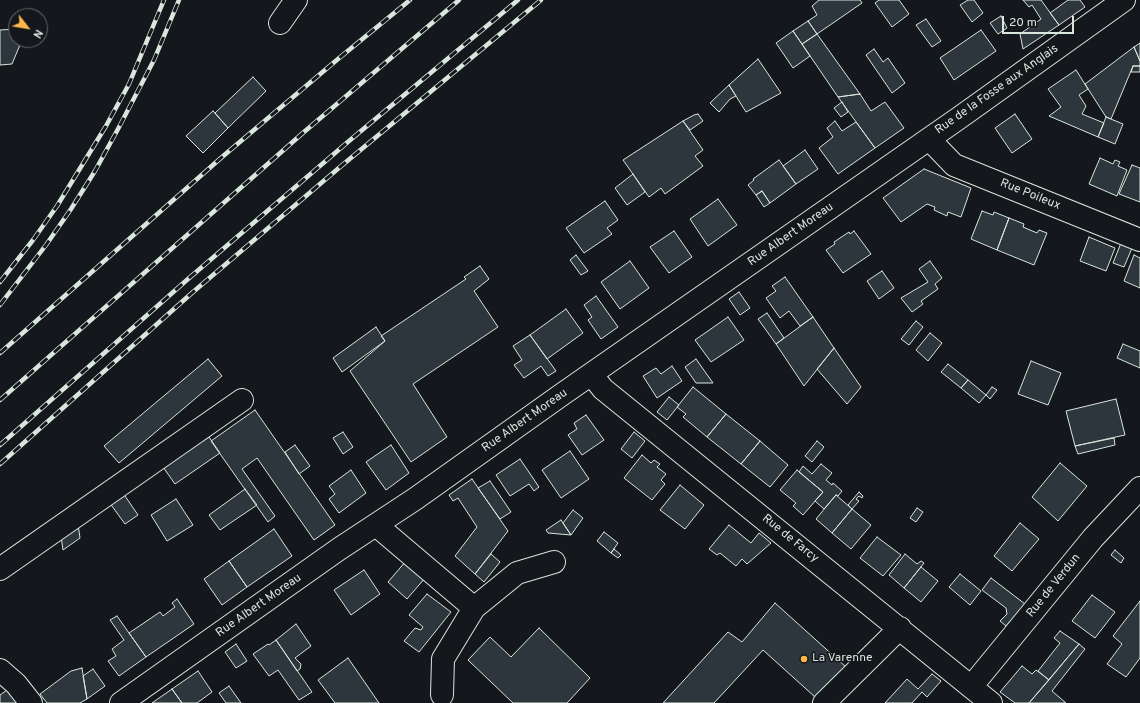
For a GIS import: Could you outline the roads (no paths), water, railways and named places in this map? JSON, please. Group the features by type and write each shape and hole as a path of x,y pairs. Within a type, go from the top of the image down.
{"street":[{"path":"280,23 296,0"},
{"name":"Rue de la Fosse aux Anglais","path":"929,139 1124,0"},
{"name":"Rue Poileux","path":"929,139 954,165 1140,240"},
{"name":"Rue Albert Moreau","path":"121,703 339,549 376,525 929,139"},
{"name":"Rue de Farcy","path":"591,374 603,389 991,703"},
{"path":"0,569 242,400"},
{"name":"Rue de Verdun","path":"971,687 1093,538 1140,488"},
{"path":"376,525 474,608"},
{"path":"442,695 443,659 474,608 517,573 554,562"},
{"path":"824,703 900,628"},
{"path":"0,670 16,684 31,703"}],"railway":[{"path":"0,282 57,206 106,126 129,84 164,0"},
{"path":"0,305 46,245 95,171 154,60 179,0"},
{"path":"0,353 222,157 410,0"},
{"path":"0,400 304,132 459,0"},
{"path":"0,445 188,279 349,141 518,0"},
{"path":"0,464 193,292 340,167 541,0"}],"place":[{"name":"La Varenne","path":"804,659"}]}
